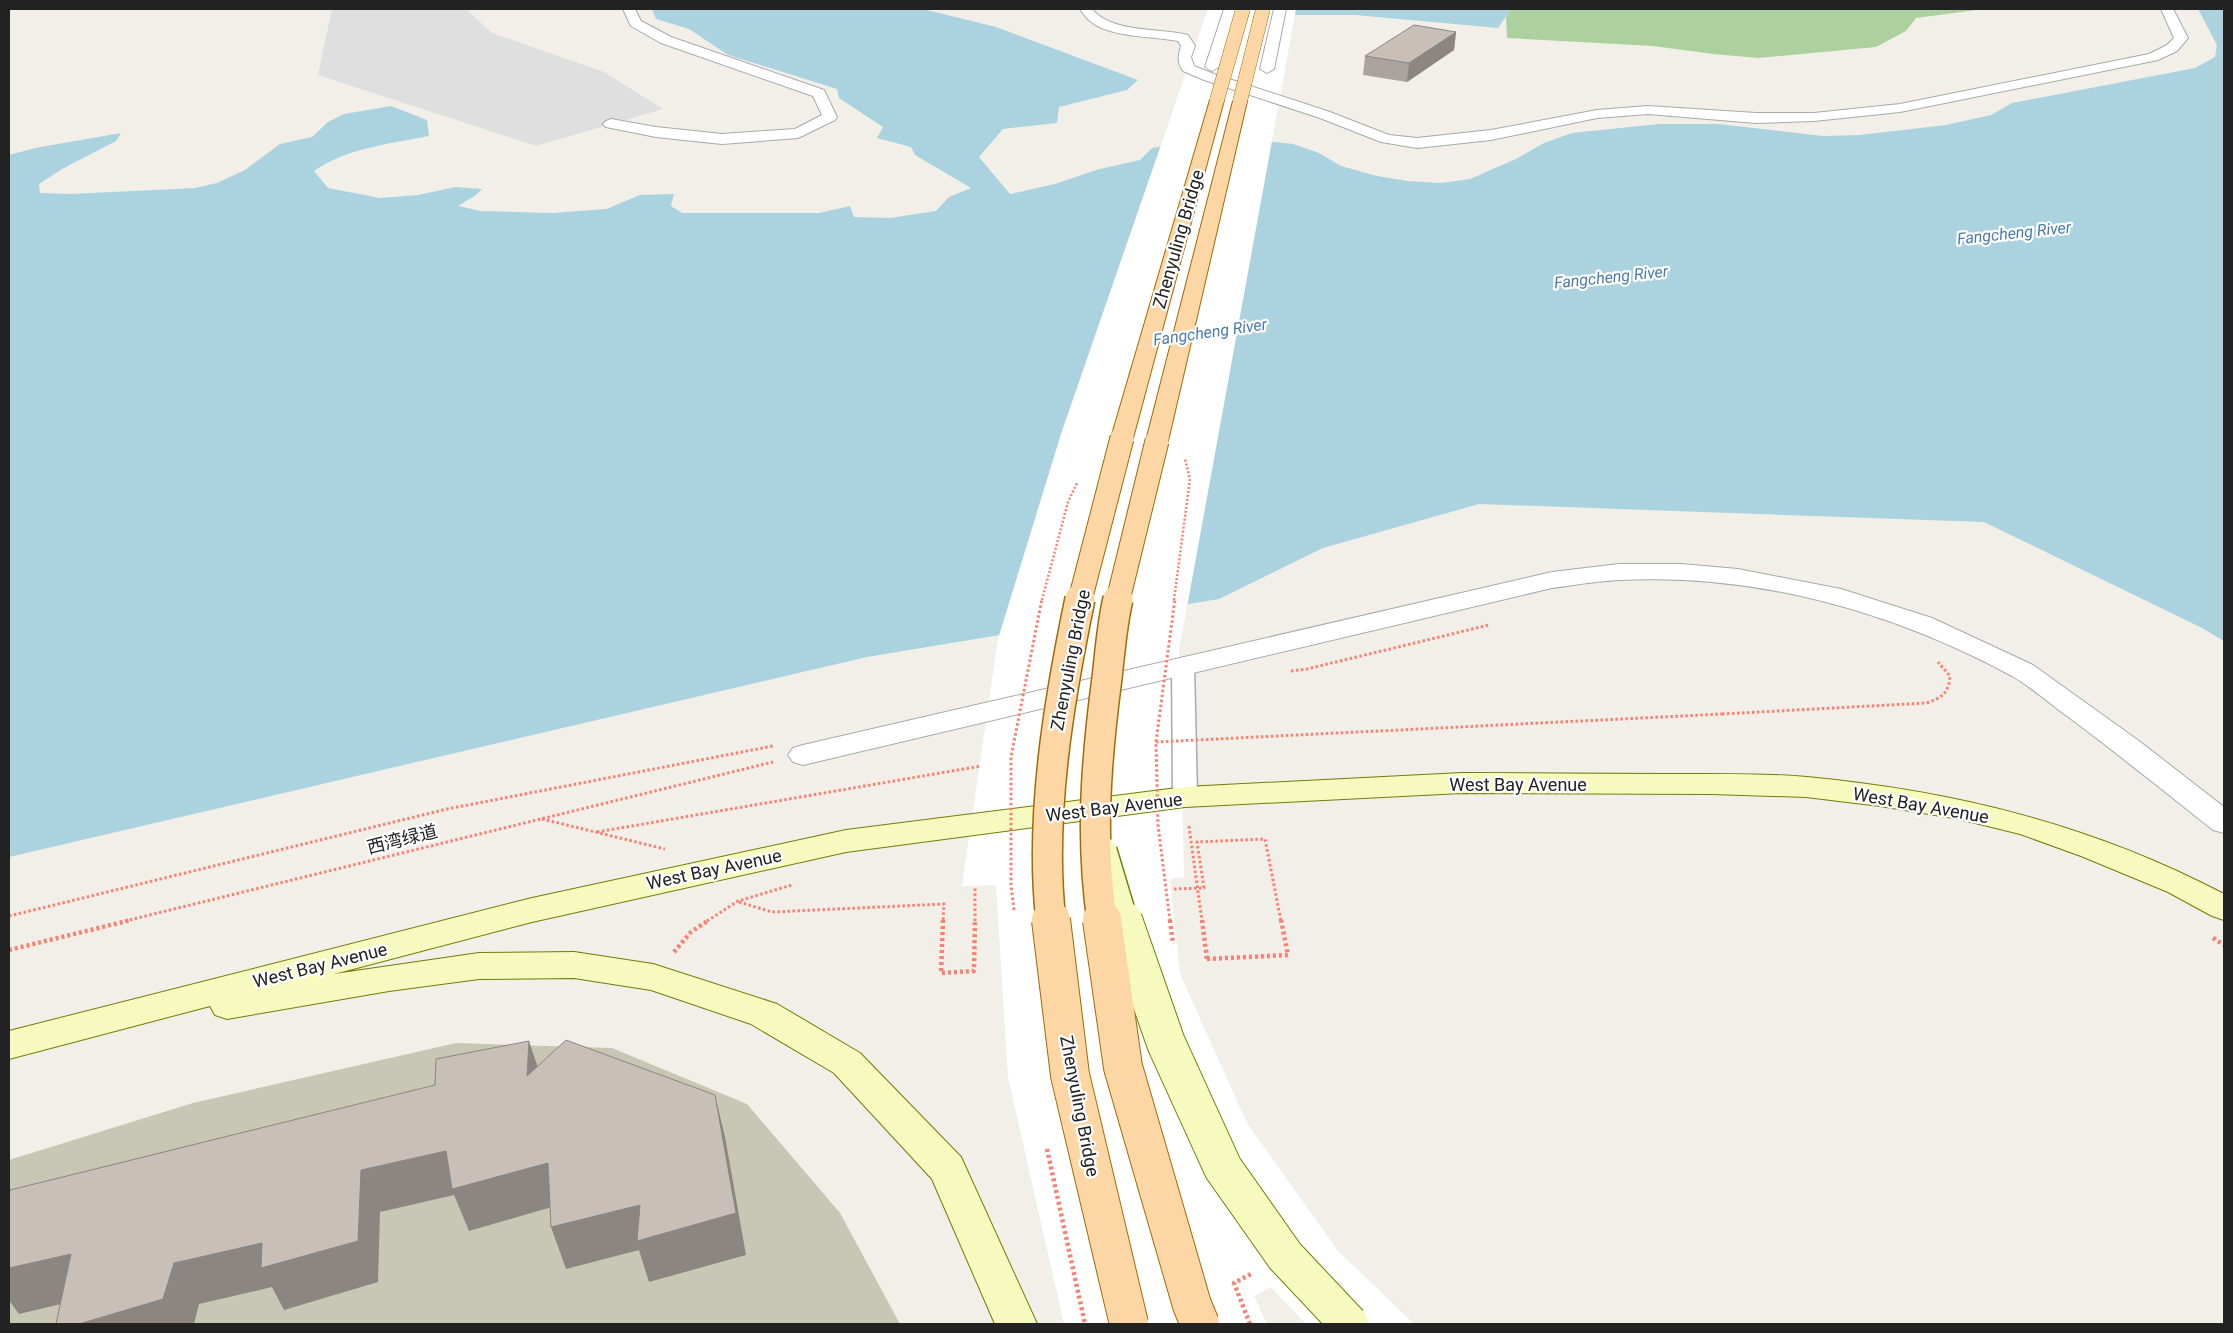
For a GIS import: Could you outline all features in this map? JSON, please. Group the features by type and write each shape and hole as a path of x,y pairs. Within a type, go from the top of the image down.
{"main road":[{"name":"Zhenyuling Bridge","path":"1129,1324 1070,1075 1047,884 1053,753 1080,600 1122,438 1243,9"},
{"name":"Zhenyuling Bridge","path":"1200,1324 1192,1305 1123,1067 1096,882 1094,826 1097,755 1117,602 1263,9"},
{"name":"West Bay Avenue","path":"20,1042 532,910 846,841 1191,814 1462,783 1711,784 1806,788 1880,796 1959,809 2028,825 2092,848 2179,884 2224,908"},
{"path":"1094,826 1128,937 1166,1043 1223,1168 1285,1256 1349,1324"},
{"path":"20,1042 389,978 479,966 574,965 653,977 764,1014 847,1062 948,1169 1016,1324"}],"street":[{"path":"611,124 656,132 722,139 798,133 830,118 820,93 666,40 636,23 629,9"},
{"path":"1086,9 1095,20 1112,27 1165,33 1183,38 1188,46 1184,57 1188,68 1209,77 1325,115 1386,139 1417,143 1491,135 1598,114 1648,110 1756,118 1814,117 1900,108 2153,57 2172,48 2181,38 2167,9"},
{"path":"1212,67 1230,9"},
{"path":"1267,69 1280,9"},
{"path":"792,750 1183,666 1552,580 1619,572 1681,572 1738,576 1832,594 1923,624 2023,671 2129,748 2224,823"}],"lane":[{"path":"1183,666 1191,814"}],"path":[{"path":"1174,952 1158,825 1156,742 1190,479 1183,452"},
{"path":"1242,652 1265,666 1287,672 1307,669 1497,623"},
{"path":"1156,742 1926,703 1943,698 1950,688 1950,676 1937,660"},
{"path":"9,916 447,809 792,750"},
{"name":"西湾绿道","path":"9,950 541,819 792,750"},
{"path":"598,832 981,766"},
{"path":"1174,889 1204,888 1197,842 1266,839 1288,955 1206,959 1191,814"},
{"path":"541,819 674,851"},
{"path":"1149,828 1159,827"},
{"path":"1001,849 1021,846"},
{"path":"653,977 691,932 738,901 796,884"},
{"path":"738,901 772,912 944,904 941,973 974,971 975,886"},
{"path":"2206,934 2224,945"},
{"path":"1234,1282 1250,1324"}],"shaded area":[{"path":"332,9 466,9 492,33 604,72 663,109 536,146 318,75"},
{"path":"456,1043 612,1048 747,1104 840,1213 900,1324 9,1324 9,1160 193,1103"}],"green space":[{"path":"1511,9 1984,9 1916,18 1906,31 1876,47 1758,58 1653,46 1507,38 1506,17"}],"water":[{"name":"Fangcheng River","path":"652,9 923,9 996,27 1138,80 1127,90 1059,107 1057,123 1003,129 979,157 1010,194 1055,184 1096,170 1140,160 1152,148 1221,136 1293,144 1319,153 1341,166 1377,176 1408,181 1441,183 1470,179 1516,159 1544,143 1572,133 1659,124 1718,124 1823,136 1860,135 1946,125 1991,115 2012,103 2195,68 2215,57 2217,45 2198,9 2224,9 2224,641 2202,628 1984,522 1479,504 1323,548 1219,599 867,657 9,857 9,155 35,148 121,133 116,141 62,169 39,184 40,193 71,194 195,188 217,183 245,170 280,144 312,137 328,122 344,114 391,106 427,120 429,136 369,148 327,163 314,171 328,188 380,198 418,195 455,187 482,189 458,206 481,211 552,213 606,209 640,195 674,194 671,206 682,213 819,213 850,206 854,217 890,218 936,211 949,197 971,188 915,155 911,147 877,138 883,127 839,98 837,89 728,55 689,29 656,19"},
{"path":"1271,9 1511,9 1498,28 1355,15 1270,15"}],"pier":[{"path":"1208,9 1296,9 1179,651 1184,877 1170,879 1180,974 1247,1123 1338,1251 1414,1324 1306,1324 1271,1287 1254,1296 1267,1324 1064,1324 1008,1077 996,885 962,886 998,639 1061,434"}],"building":[{"path":"1414,25 1456,32 1409,63 1365,56"},
{"path":"566,1040 715,1095 736,1213 637,1241 640,1205 551,1227 548,1163 452,1189 446,1151 361,1170 358,1241 261,1268 262,1243 174,1263 163,1299 79,1324 56,1324 71,1254 9,1268 10,1190 435,1085 436,1059 529,1041 527,1076"}]}
